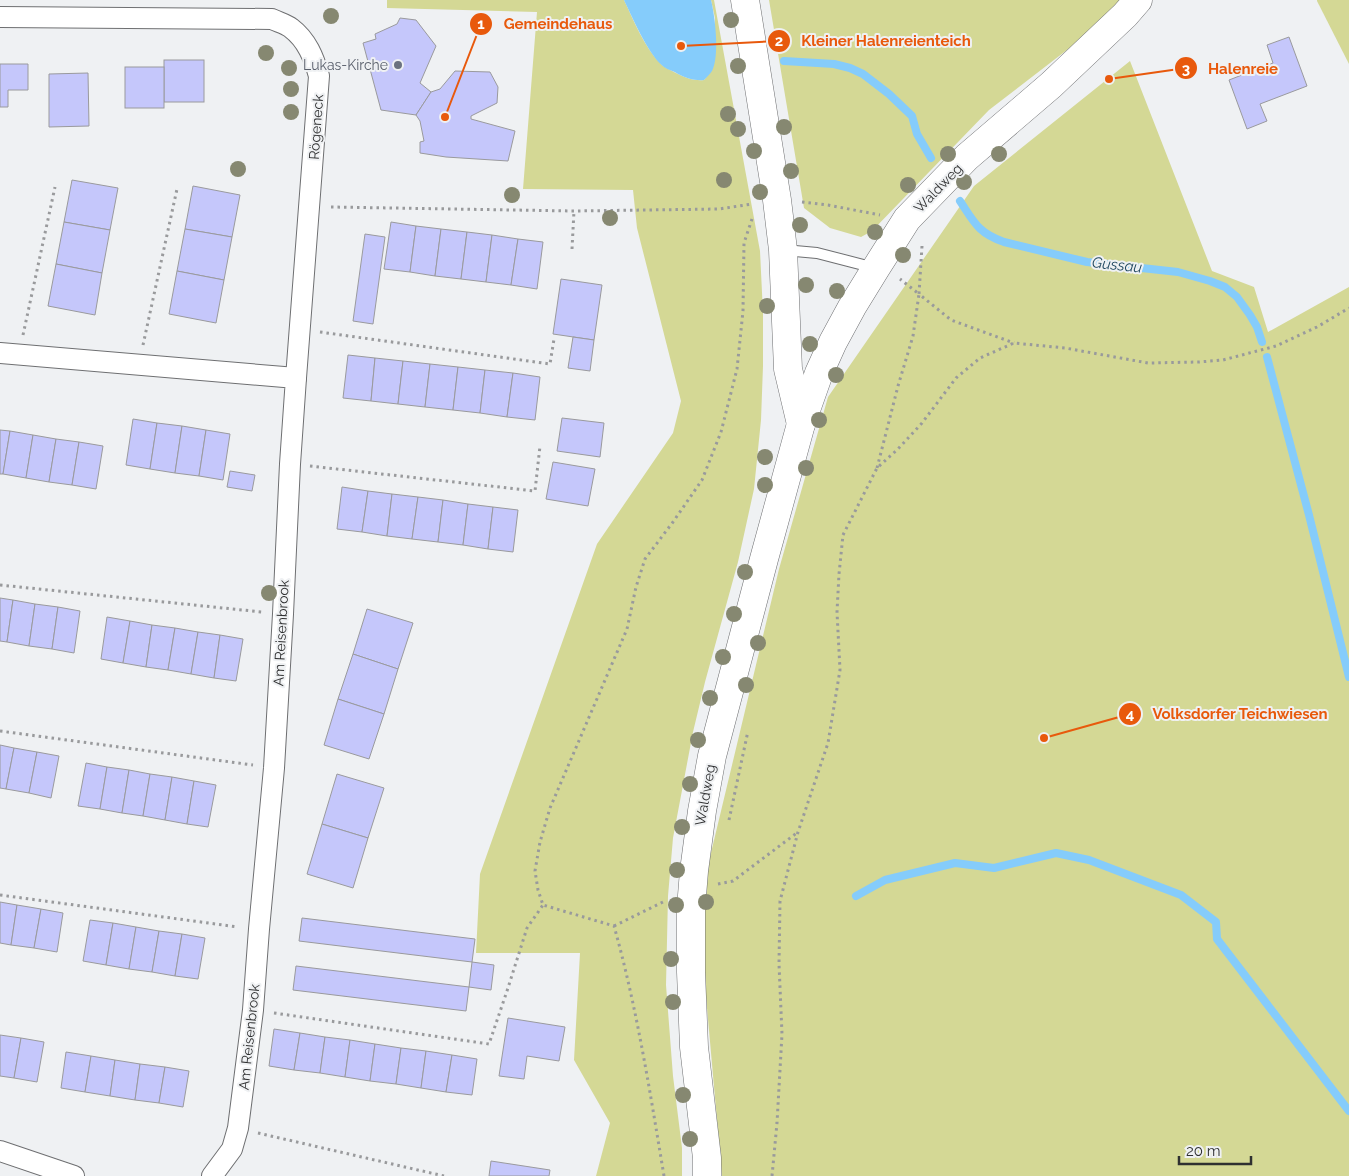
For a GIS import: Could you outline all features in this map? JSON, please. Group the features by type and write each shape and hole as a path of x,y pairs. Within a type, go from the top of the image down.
{"main road":[{"name":"Waldweg","path":"745,0 767,201 783,250 788,369 801,424"},
{"name":"Waldweg","path":"707,1176 690,972 692,890 702,811 712,756 801,424 819,373 833,342 907,219 967,158 1051,84 1125,15 1138,0"}],"street":[{"name":"Rögeneck","path":"0,17 272,19 290,27 306,44 314,58 320,76 296,378"},
{"path":"10,354 296,378"},
{"name":"Am Reisenbrook","path":"212,1176 232,1149 238,1128 253,1010 274,768 296,378"},
{"path":"0,1152 74,1176"}],"lane":[{"path":"783,250 817,253 876,268"}],"path":[{"path":"10,354 55,187"},
{"path":"139,365 177,189"},
{"path":"310,206 574,210 719,209 767,201"},
{"path":"543,905 535,872 540,842 550,808 627,629 636,587 645,559 674,522 702,480 721,432 737,369 743,311 744,243 767,201"},
{"path":"572,249 574,210"},
{"path":"917,248 922,240"},
{"path":"772,1176 782,1034 779,964 780,901 798,832 828,743 840,670 838,593 844,535 877,468 913,336 919,294 897,277 876,268"},
{"path":"877,468 898,450 922,423 956,378 980,358 1014,343 1065,348 1148,363 1223,360 1276,346 1317,327 1349,308"},
{"path":"300,329 550,364 554,339"},
{"path":"290,464 535,490 540,446"},
{"path":"0,585 283,614"},
{"path":"728,826 748,728"},
{"path":"0,731 274,768"},
{"path":"718,875 716,885 733,881 798,832"},
{"path":"543,905 614,926 684,892 692,890"},
{"path":"0,895 259,930"},
{"path":"253,1010 489,1044 508,991 527,928 543,905"},
{"path":"614,926 645,1059 664,1176"},
{"path":"238,1128 444,1176"}],"green space":[{"path":"387,0 624,0 644,42 661,64 684,77 704,80 712,70 715,18 711,0 714,0 760,251 763,366 761,420 754,489 738,562 693,732 673,838 668,896 666,985 673,1076 682,1148 682,1176 596,1176 610,1123 574,1060 580,953 476,953 480,874 597,544 673,433 681,401 637,228 633,190 523,189 537,12 387,8"},
{"path":"769,0 1121,0 1098,26 989,110 872,231 861,237 830,228 804,208"},
{"path":"1349,0 1349,64 1317,1"},
{"path":"1130,61 1212,271 1254,287 1268,332 1349,287 1349,1176 722,1176 698,907 779,569 828,397 974,186"}],"water":[{"path":"624,0 711,0 715,26 716,56 712,71 704,80 684,77 658,62 636,26"}],"building":[{"name":"Lukas-Kirche","path":"400,18 416,20 436,46 420,83 431,92 416,115 381,110 363,43 376,39 375,34 397,24"},
{"path":"1289,37 1307,86 1260,104 1267,121 1247,129 1229,80 1273,63 1267,45"},
{"path":"164,60 204,60 204,102 164,102"},
{"path":"0,64 28,64 28,90 8,90 8,107 0,107"},
{"path":"125,67 164,67 164,108 125,108"},
{"path":"455,71 490,72 498,87 497,103 471,116 471,119 515,131 508,161 446,157 420,153 420,142 424,141 420,121 416,115 431,92 440,89"},
{"path":"88,73 89,126 49,127 49,74"},
{"path":"72,180 118,188 110,230 64,222"},
{"path":"193,186 240,195 232,237 185,229"},
{"path":"64,222 110,230 102,273 56,264"},
{"path":"391,222 416,226 410,272 384,269"},
{"path":"416,226 441,229 435,276 410,272"},
{"path":"185,229 232,237 224,280 177,271"},
{"path":"441,229 467,232 461,279 435,276"},
{"path":"467,232 492,235 486,282 461,279"},
{"path":"365,234 385,237 373,324 353,321"},
{"path":"492,235 518,239 511,285 486,282"},
{"path":"518,239 543,242 537,289 511,285"},
{"path":"56,264 102,273 95,315 48,306"},
{"path":"177,271 224,280 216,323 169,314"},
{"path":"561,279 602,285 594,340 553,334"},
{"path":"573,337 594,340 590,371 568,368"},
{"path":"348,355 375,358 371,401 343,398"},
{"path":"375,358 403,361 398,404 371,401"},
{"path":"403,361 430,364 425,407 398,404"},
{"path":"430,364 458,367 453,410 425,407"},
{"path":"458,367 485,370 480,413 453,410"},
{"path":"485,370 513,373 507,417 480,413"},
{"path":"513,373 540,377 535,420 507,417"},
{"path":"562,418 604,423 600,457 557,451"},
{"path":"133,419 157,423 150,469 126,465"},
{"path":"157,423 182,426 175,473 150,469"},
{"path":"182,426 206,430 199,476 175,473"},
{"path":"0,430 10,431 3,474 0,474"},
{"path":"206,430 230,434 223,480 199,476"},
{"path":"10,431 33,435 26,478 3,474"},
{"path":"33,435 56,439 49,482 26,478"},
{"path":"56,439 79,442 72,485 49,482"},
{"path":"79,442 103,446 96,489 72,485"},
{"path":"553,462 595,469 588,506 546,499"},
{"path":"230,471 255,475 252,491 227,487"},
{"path":"342,487 368,491 362,532 337,529"},
{"path":"368,491 392,494 387,536 362,532"},
{"path":"392,494 418,497 412,539 387,536"},
{"path":"418,497 443,500 438,542 412,539"},
{"path":"443,500 468,504 463,545 438,542"},
{"path":"468,504 493,507 488,549 463,545"},
{"path":"493,507 518,510 513,552 488,549"},
{"path":"0,598 13,600 7,642 0,641"},
{"path":"13,600 35,604 29,646 7,642"},
{"path":"35,604 58,607 52,649 29,646"},
{"path":"58,607 80,611 74,653 52,649"},
{"path":"367,609 413,623 398,669 353,654"},
{"path":"107,617 130,621 123,663 101,659"},
{"path":"130,621 152,625 146,667 123,663"},
{"path":"152,625 175,628 168,670 146,667"},
{"path":"175,628 198,632 191,674 168,670"},
{"path":"198,632 220,635 214,678 191,674"},
{"path":"220,635 243,639 236,681 214,678"},
{"path":"353,654 398,669 384,714 338,699"},
{"path":"338,699 384,714 369,759 324,745"},
{"path":"0,745 14,748 6,789 0,788"},
{"path":"14,748 37,752 29,793 6,789"},
{"path":"37,752 59,756 51,798 29,793"},
{"path":"86,763 107,767 100,809 78,806"},
{"path":"107,767 129,770 122,813 100,809"},
{"path":"129,770 150,774 143,816 122,813"},
{"path":"150,774 172,777 165,820 143,816"},
{"path":"337,774 384,788 368,838 322,824"},
{"path":"172,777 194,781 187,824 165,820"},
{"path":"194,781 216,785 208,827 187,824"},
{"path":"322,824 368,838 353,888 307,874"},
{"path":"0,902 17,905 11,945 0,943"},
{"path":"17,905 41,909 34,948 11,945"},
{"path":"41,909 63,913 57,952 34,948"},
{"path":"302,918 475,939 472,962 299,941"},
{"path":"90,920 113,923 106,965 83,961"},
{"path":"113,923 136,927 129,969 106,965"},
{"path":"136,927 159,931 152,972 129,969"},
{"path":"159,931 182,934 175,976 152,972"},
{"path":"182,934 205,938 198,979 175,976"},
{"path":"472,962 494,965 491,990 469,987"},
{"path":"296,966 469,987 466,1011 293,990"},
{"path":"508,1018 565,1027 559,1061 527,1056 524,1079 499,1076"},
{"path":"274,1029 300,1033 294,1070 269,1066"},
{"path":"300,1033 325,1037 320,1073 294,1070"},
{"path":"0,1035 21,1038 14,1078 0,1076"},
{"path":"325,1037 350,1040 345,1077 320,1073"},
{"path":"21,1038 44,1042 37,1082 14,1078"},
{"path":"350,1040 375,1044 370,1081 345,1077"},
{"path":"375,1044 401,1048 396,1084 370,1081"},
{"path":"401,1048 426,1051 421,1088 396,1084"},
{"path":"426,1051 452,1055 446,1092 421,1088"},
{"path":"66,1052 91,1056 85,1092 61,1088"},
{"path":"452,1055 477,1059 472,1095 446,1092"},
{"path":"91,1056 115,1060 110,1096 85,1092"},
{"path":"115,1060 140,1064 135,1100 110,1096"},
{"path":"140,1064 165,1067 159,1103 135,1100"},
{"path":"165,1067 189,1071 183,1107 159,1103"},
{"path":"491,1161 550,1170 549,1176 489,1176"}],"waterway":[{"name":"Gussau","path":"784,61 834,64 863,74 889,94 912,116 917,134 931,158"},
{"name":"Gussau","path":"960,201 982,231 1004,242 1087,262 1178,272 1225,287 1237,297 1250,315 1257,327 1262,342"},
{"name":"Gussau","path":"1267,357 1349,677"},
{"path":"856,896 885,880 955,863 994,868 1056,853 1089,860 1181,895 1216,922 1217,939 1349,1111"}],"place":[{"name":"Kleiner Halenreienteich","path":"681,46"},
{"name":"Lukas-Kirche","path":"398,65"},
{"name":"Halenreie","path":"1109,79"},
{"name":"Gemeindehaus","path":"445,117"},
{"name":"Volksdorfer Teichwiesen","path":"1044,738"}]}
